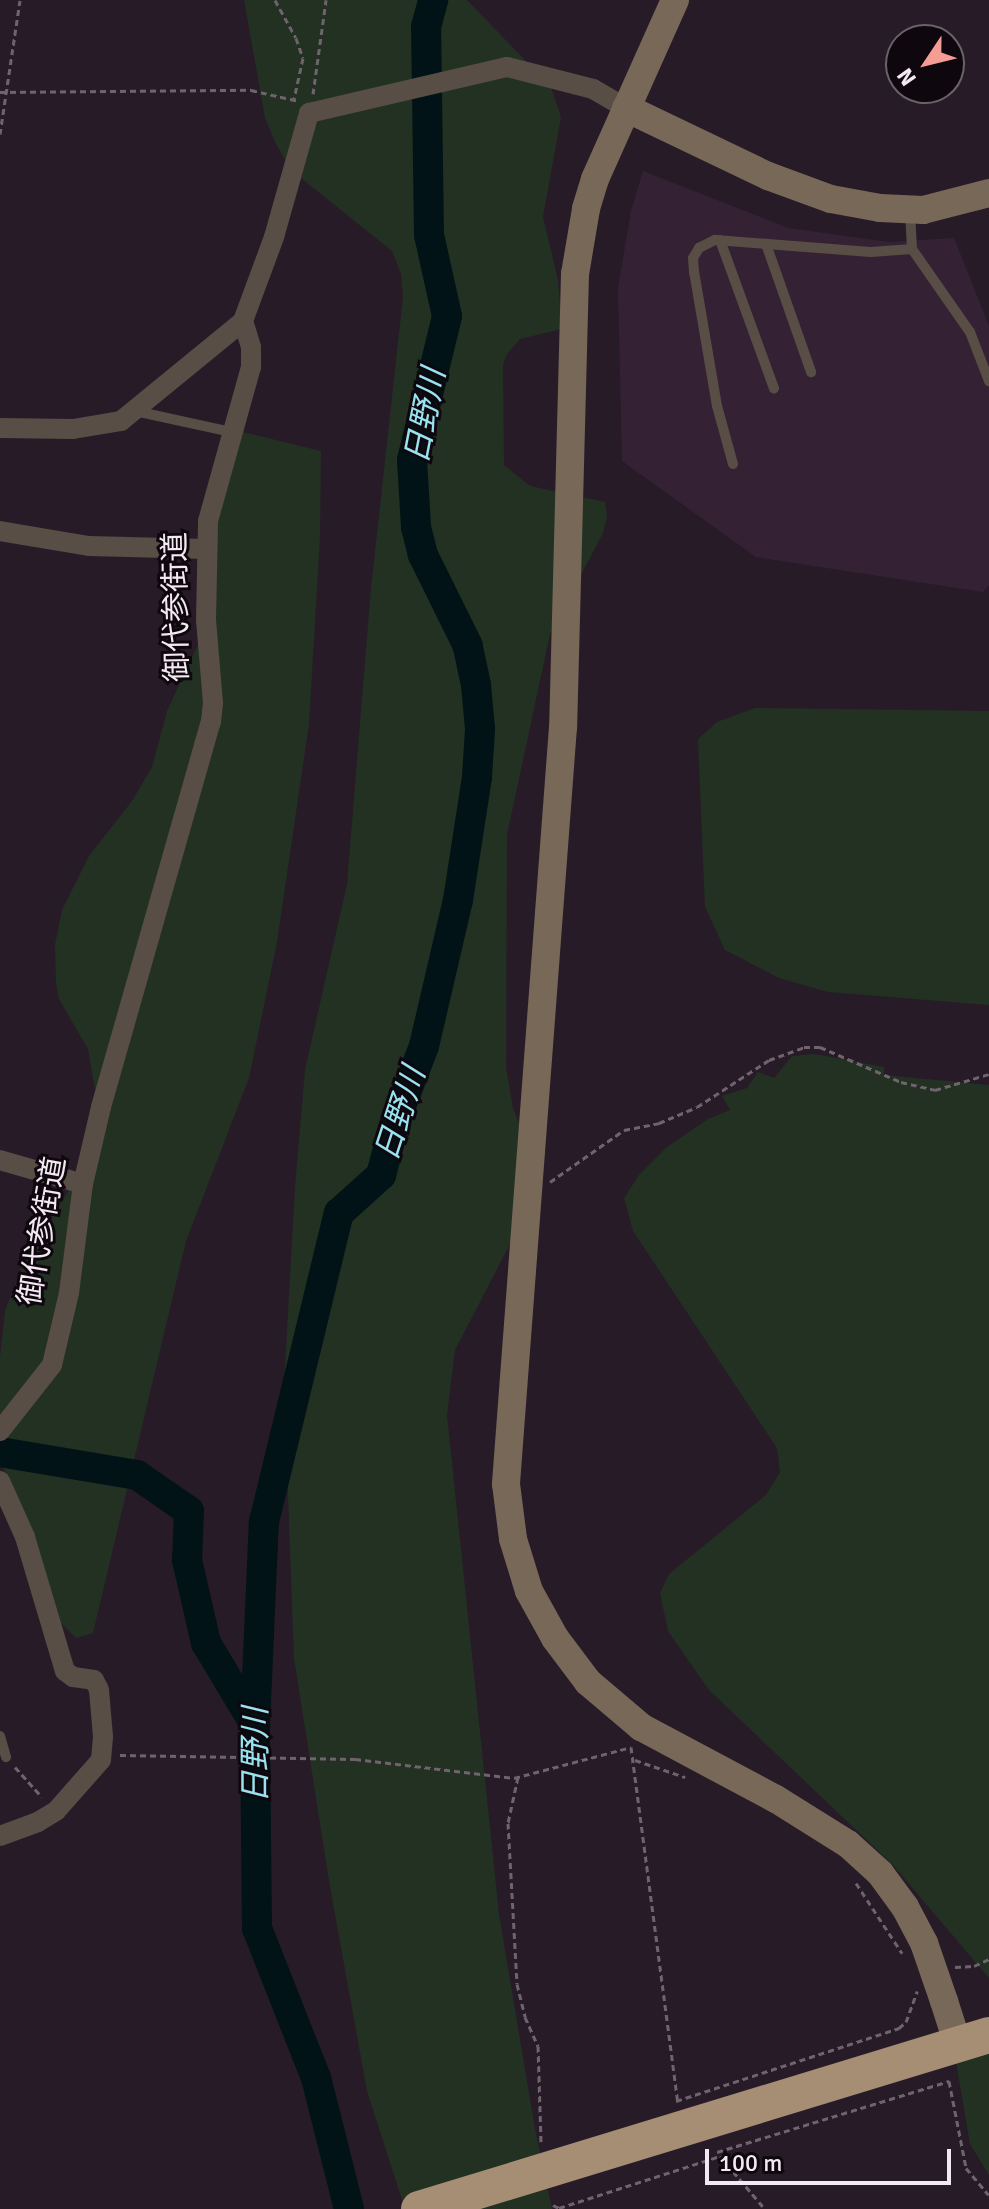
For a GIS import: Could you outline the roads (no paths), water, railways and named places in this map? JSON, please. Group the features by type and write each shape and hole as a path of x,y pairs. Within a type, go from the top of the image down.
{"highway":[{"path":"419,2209 973,2040"}],"street":[{"path":"675,0 626,108 586,209 575,274 563,727 506,1484 513,1539 529,1591 561,1647 635,1744 776,1799 848,1844 880,1873 905,1907 914,1950 944,2001 973,2040"},
{"path":"0,428 73,429 121,421 243,321 270,250 309,113 498,69 514,68 593,89 768,176 831,199 880,208 910,209 934,207 989,193"},
{"name":"御代参街道","path":"0,1431 52,1365 69,1293 83,1184 101,1107 211,722 213,703 206,620 206,549 214,494 251,367 251,347 243,321"},
{"path":"0,531 89,546 206,549"},
{"path":"0,1160 83,1184"},
{"path":"0,1481 25,1537 65,1671 73,1677 94,1680 99,1690 101,1760 56,1811 38,1822 0,1836"}],"lane":[{"path":"910,209 912,249 970,332 989,381"},
{"path":"733,464 717,406 694,272 693,258 699,248 720,240 893,253 912,249"},
{"path":"720,240 774,388"},
{"path":"766,244 811,372"},
{"path":"133,411 231,432"},
{"path":"0,1736 6,1757"}],"waterway":[{"name":"日野川","path":"349,2209 316,2078 257,1928 255,1725 264,1522 339,1213 381,1175 396,1119 424,1046 458,900 477,777 480,729 476,685 468,646 423,555 416,527 412,460 447,316 429,235 426,27 433,0"},
{"path":"0,1452 137,1475 189,1511 187,1560 206,1643 255,1725"}]}
